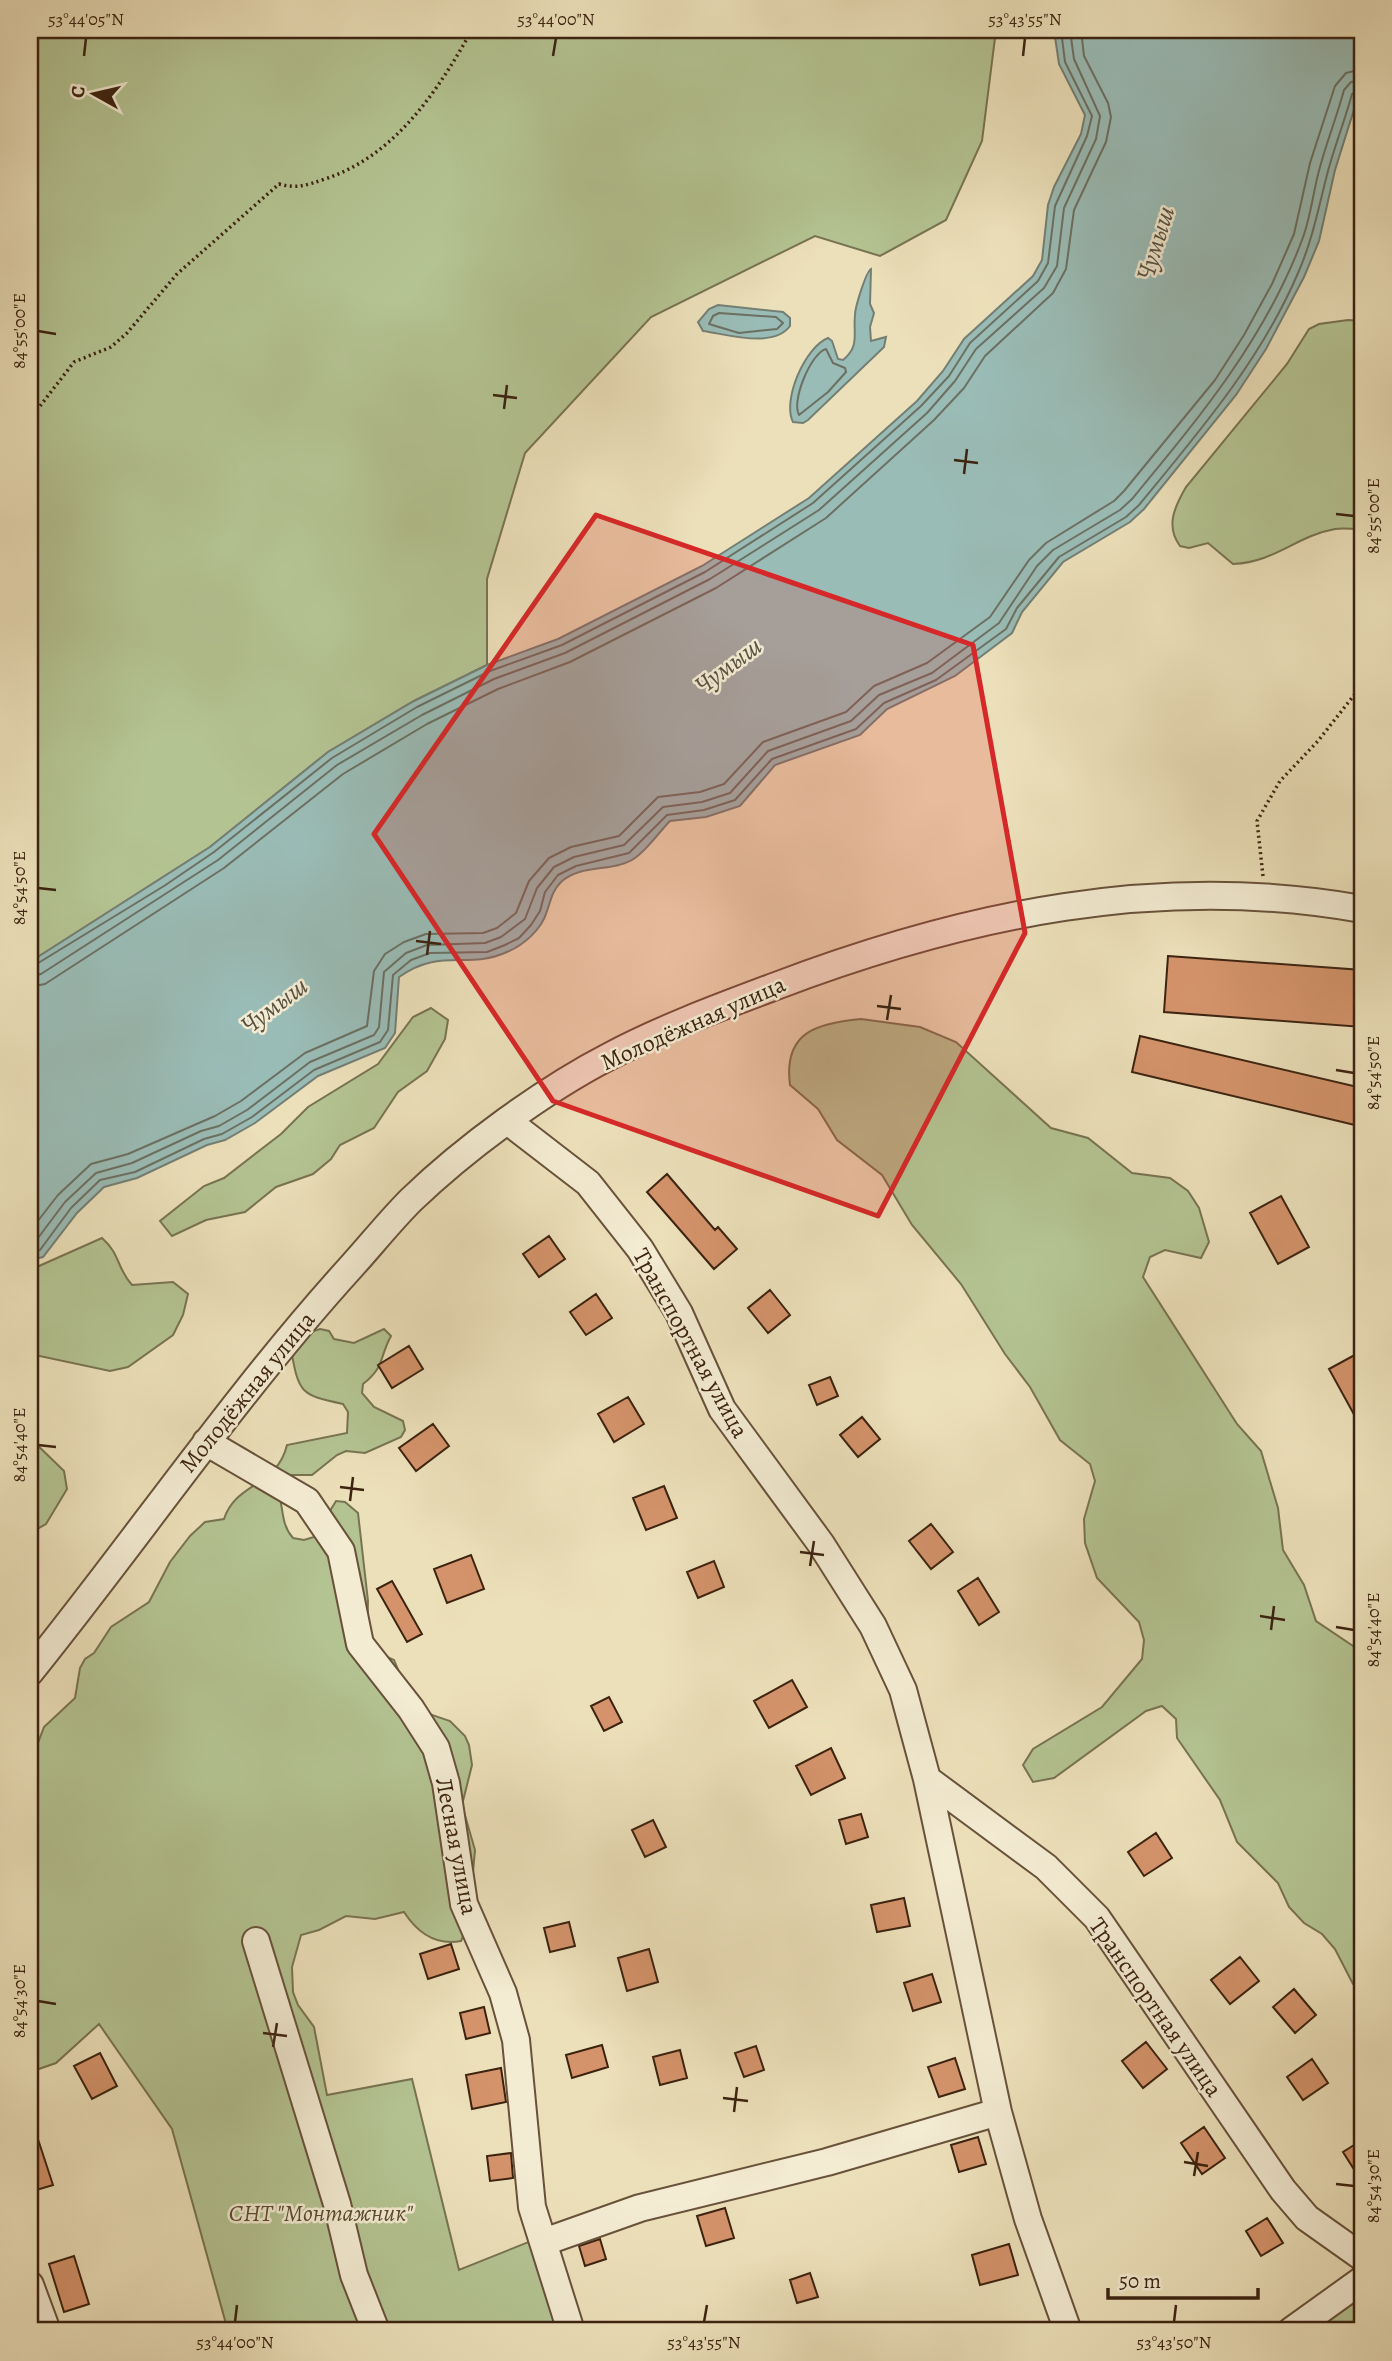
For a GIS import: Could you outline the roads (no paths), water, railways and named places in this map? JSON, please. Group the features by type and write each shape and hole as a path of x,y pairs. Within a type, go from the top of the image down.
{"street":[{"name":"Молодёжная улица","path":"30,1672 206,1442 320,1301 412,1200 481,1141 608,1057 663,1031 814,972 914,939 1025,911 1147,897 1265,896 1362,909"},
{"name":"Транспортная улица","path":"509,1122 588,1183 640,1249 679,1313 722,1409 821,1544 873,1626 903,1690 927,1779 998,2112 1028,2219 1068,2331"},
{"name":"Лесная улица","path":"206,1442 307,1500 341,1551 360,1644 411,1709 436,1748 446,1783 464,1904 503,1993 516,2040 530,2194 571,2331"},
{"name":"Транспортная улица","path":"927,1779 1046,1867 1097,1918 1283,2190 1307,2218 1362,2257"},
{"path":"256,1941 337,2204 354,2275 376,2331"},
{"path":"544,2242 640,2208 827,2162 998,2112"},
{"path":"1291,2331 1362,2280"},
{"path":"30,2285 47,2331"}],"water":[{"name":"Чумыш","path":"1054,30 1362,30 1362,84 1335,170 1319,241 1304,277 1266,349 1236,395 1144,509 1130,522 1063,562 1022,612 1012,633 955,676 887,709 860,735 775,765 740,806 706,817 670,821 632,860 569,876 556,889 545,918 537,930 513,949 493,957 428,963 399,977 395,1033 385,1048 318,1076 255,1123 225,1140 207,1145 137,1178 104,1187 77,1213 43,1257 30,1260 30,962 210,847 328,752 414,701 487,665 558,639 702,566 809,498 917,401 943,371 964,339 1033,276 1042,260 1048,205 1054,187 1081,134 1085,115 1059,64"},
{"path":"871,269 870,304 874,313 870,327 871,341 886,337 884,347 808,420 803,423 793,422 790,412 793,388 811,352 828,338 832,341 838,359 843,360 852,350 857,305"},
{"path":"718,305 783,312 790,318 790,326 782,333 761,338 703,331 698,322 709,309"}],"park label":[{"name":"СНТ \"Монтажник\"","path":"321,2213"}]}
